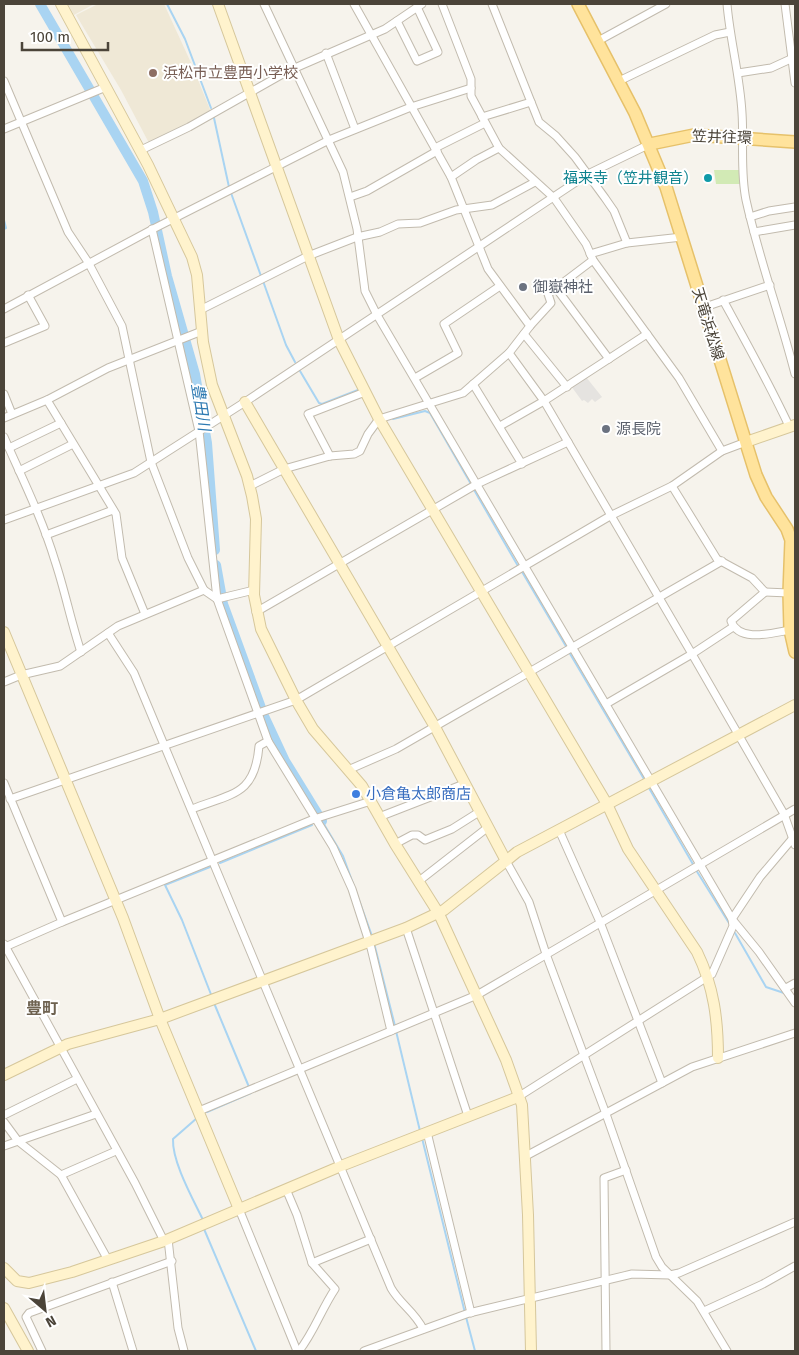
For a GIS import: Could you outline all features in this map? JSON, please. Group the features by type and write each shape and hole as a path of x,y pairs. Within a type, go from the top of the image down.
{"main road":[{"name":"天竜浜松線","path":"578,4 620,81 650,144 666,186 702,308 756,474 766,497 793,540 789,593 790,630 795,647"},
{"name":"笠井往環","path":"650,144 694,135 795,142"}],"street":[{"path":"61,4 101,89 141,150 174,218 197,275 202,310 202,331 212,385 222,416 250,486 256,519 254,590 256,612 267,642 296,700 324,743 348,770 370,801 394,844 439,914 506,1060 522,1105 531,1298 531,1351"},
{"path":"218,4 339,340 380,419 607,804 628,849 697,952 707,977 716,1011 718,1058"},
{"path":"264,4 343,172 350,197 365,291 377,315 416,378 474,486 570,650 606,704 651,781 696,866 732,919 786,988 795,1003"},
{"path":"354,4 451,177 488,269 530,326"},
{"path":"442,4 471,79 471,96 499,148 554,198 586,244 591,257 679,378 722,451"},
{"path":"492,4 539,122 556,136 588,174 614,211 628,243"},
{"path":"598,41 666,4"},
{"path":"727,4 738,73 742,175 750,217 795,374"},
{"path":"785,4 794,58 795,83"},
{"path":"141,150 250,94 293,69 397,21 420,5 438,52 417,61 397,21"},
{"path":"620,81 715,35 730,32"},
{"path":"326,53 355,129"},
{"path":"738,73 771,68 794,58"},
{"path":"4,81 68,232 88,262 122,326 151,462 188,558 204,590 217,599 254,590"},
{"path":"4,309 161,224 329,140 412,107 471,88"},
{"path":"4,129 101,89"},
{"path":"350,197 366,191 484,120 531,102"},
{"path":"4,520 99,487 130,474 151,462 245,402 588,174 650,144"},
{"path":"451,177 476,160 499,148"},
{"path":"202,310 308,256 357,238 380,232 398,224 432,220 464,208 492,205 535,182"},
{"path":"750,217 795,207"},
{"path":"754,232 795,225"},
{"path":"152,229 200,430 217,599 268,740 333,847 372,940 394,1030"},
{"path":"250,486 284,469 330,456 354,454 360,451 368,434 380,419 463,393 509,353 551,303 548,294 591,257 628,243 682,237"},
{"path":"702,308 770,284"},
{"path":"416,378 458,353 444,324 500,286"},
{"path":"556,288 609,359"},
{"path":"4,343 44,326 28,295"},
{"path":"10,799 296,700 610,516 672,486 722,451 792,426 723,300"},
{"path":"4,418 47,400 89,376 202,331"},
{"path":"524,334 567,386"},
{"path":"500,426 544,401 647,334"},
{"path":"4,1268 17,1281 29,1283 58,1276 107,1258 166,1240 341,1166 518,1097 712,974 733,926 732,919 760,877 794,841 784,814 692,654 544,401 509,353"},
{"path":"474,384 522,464"},
{"path":"330,456 308,414 365,392"},
{"path":"4,394 12,414"},
{"path":"47,400 116,514 122,558 145,614"},
{"path":"245,402 435,728 487,828 529,902 546,954 626,1170 651,1247 659,1262 670,1275 689,1291 704,1311 727,1351"},
{"path":"9,448 61,423"},
{"path":"4,438 36,509 56,561 63,596 81,652"},
{"path":"256,612 474,486 568,442"},
{"path":"19,471 73,444"},
{"path":"672,486 717,558 752,578 765,592"},
{"path":"46,535 113,510"},
{"path":"348,770 396,750 722,561"},
{"path":"4,682 21,674 60,666 118,626 204,590"},
{"path":"789,593 765,592 731,621 733,627 745,634 790,630"},
{"path":"606,704 692,654 733,627"},
{"path":"4,632 116,900 160,1019 298,1351 308,1339 324,1305 336,1290 312,1263 298,1214 286,1189"},
{"path":"108,633 134,673 396,1297 417,1316 423,1329"},
{"path":"4,1075 83,1039 160,1019 439,914 517,852 795,705"},
{"path":"192,809 245,788 258,766 259,746 268,740"},
{"path":"4,784 62,922"},
{"path":"379,817 464,784"},
{"path":"184,1351 178,1328 172,1261 166,1240 4,946 325,815 370,801"},
{"path":"199,1111 477,995 795,809"},
{"path":"394,844 418,834 424,840 452,828 479,812"},
{"path":"419,881 487,828"},
{"path":"559,830 600,922 662,1083"},
{"path":"406,928 468,1116"},
{"path":"786,988 795,983"},
{"path":"524,1157 692,1067 795,1032"},
{"path":"4,1115 77,1079"},
{"path":"4,1146 96,1114"},
{"path":"4,1122 16,1142 61,1175 107,1258"},
{"path":"423,1133 468,1314"},
{"path":"61,1175 116,1151"},
{"path":"606,1351 604,1178 626,1170"},
{"path":"364,1351 468,1314 531,1298 632,1274 670,1275 795,1222"},
{"path":"312,1263 371,1239"},
{"path":"42,1351 26,1317 29,1314 172,1261"},
{"path":"704,1311 763,1284 795,1266"},
{"path":"112,1282 133,1351"},
{"path":"4,1308 28,1351"}],"shaded area":[{"path":"68,4 94,4 74,15"},
{"name":"浜松市立豊西小学校","path":"98,4 164,4 211,112 149,143 121,90 76,15"},
{"path":"586,377 602,397 595,402 592,399 588,403 584,400 582,401 571,386"}],"green space":[{"path":"714,170 739,170 740,184 716,184"}],"waterway":[{"name":"豊田川","path":"40,4 143,181 153,212 167,276 195,374 207,443 215,550"},
{"path":"167,4 185,39 211,108"},
{"path":"214,118 229,187"},
{"path":"231,193 261,276"},
{"path":"4,220 6,228 4,229"},
{"path":"263,281 286,345 295,362"},
{"path":"300,371 319,403 322,404 358,390"},
{"path":"393,419 425,411 430,413 471,484"},
{"path":"473,488 518,566"},
{"name":"豊田川","path":"216,565 223,604 264,716 285,761 322,821"},
{"path":"521,570 567,648"},
{"path":"569,652 644,779"},
{"path":"649,788 694,866"},
{"path":"320,822 322,821 343,856 372,936"},
{"path":"220,863 312,825"},
{"path":"210,867 165,885 182,920 212,997"},
{"path":"696,870 729,923"},
{"path":"735,933 766,987 784,993"},
{"path":"374,943 395,1026"},
{"path":"214,1003 249,1087"},
{"path":"396,1031 420,1131"},
{"path":"207,1112 251,1093 250,1091"},
{"path":"197,1118 173,1139 179,1169 203,1220"},
{"path":"422,1138 465,1313"},
{"path":"204,1229 256,1351"},
{"path":"466,1317 475,1351"}],"place":[{"name":"浜松市立豊西小学校","path":"153,73"},
{"name":"福来寺（笠井観音）","path":"708,178"},
{"name":"御嶽神社","path":"523,287"},
{"name":"源長院","path":"606,429"},
{"name":"小倉亀太郎商店","path":"356,794"}],"district":[{"name":"豊町","path":"42,1008"}]}
